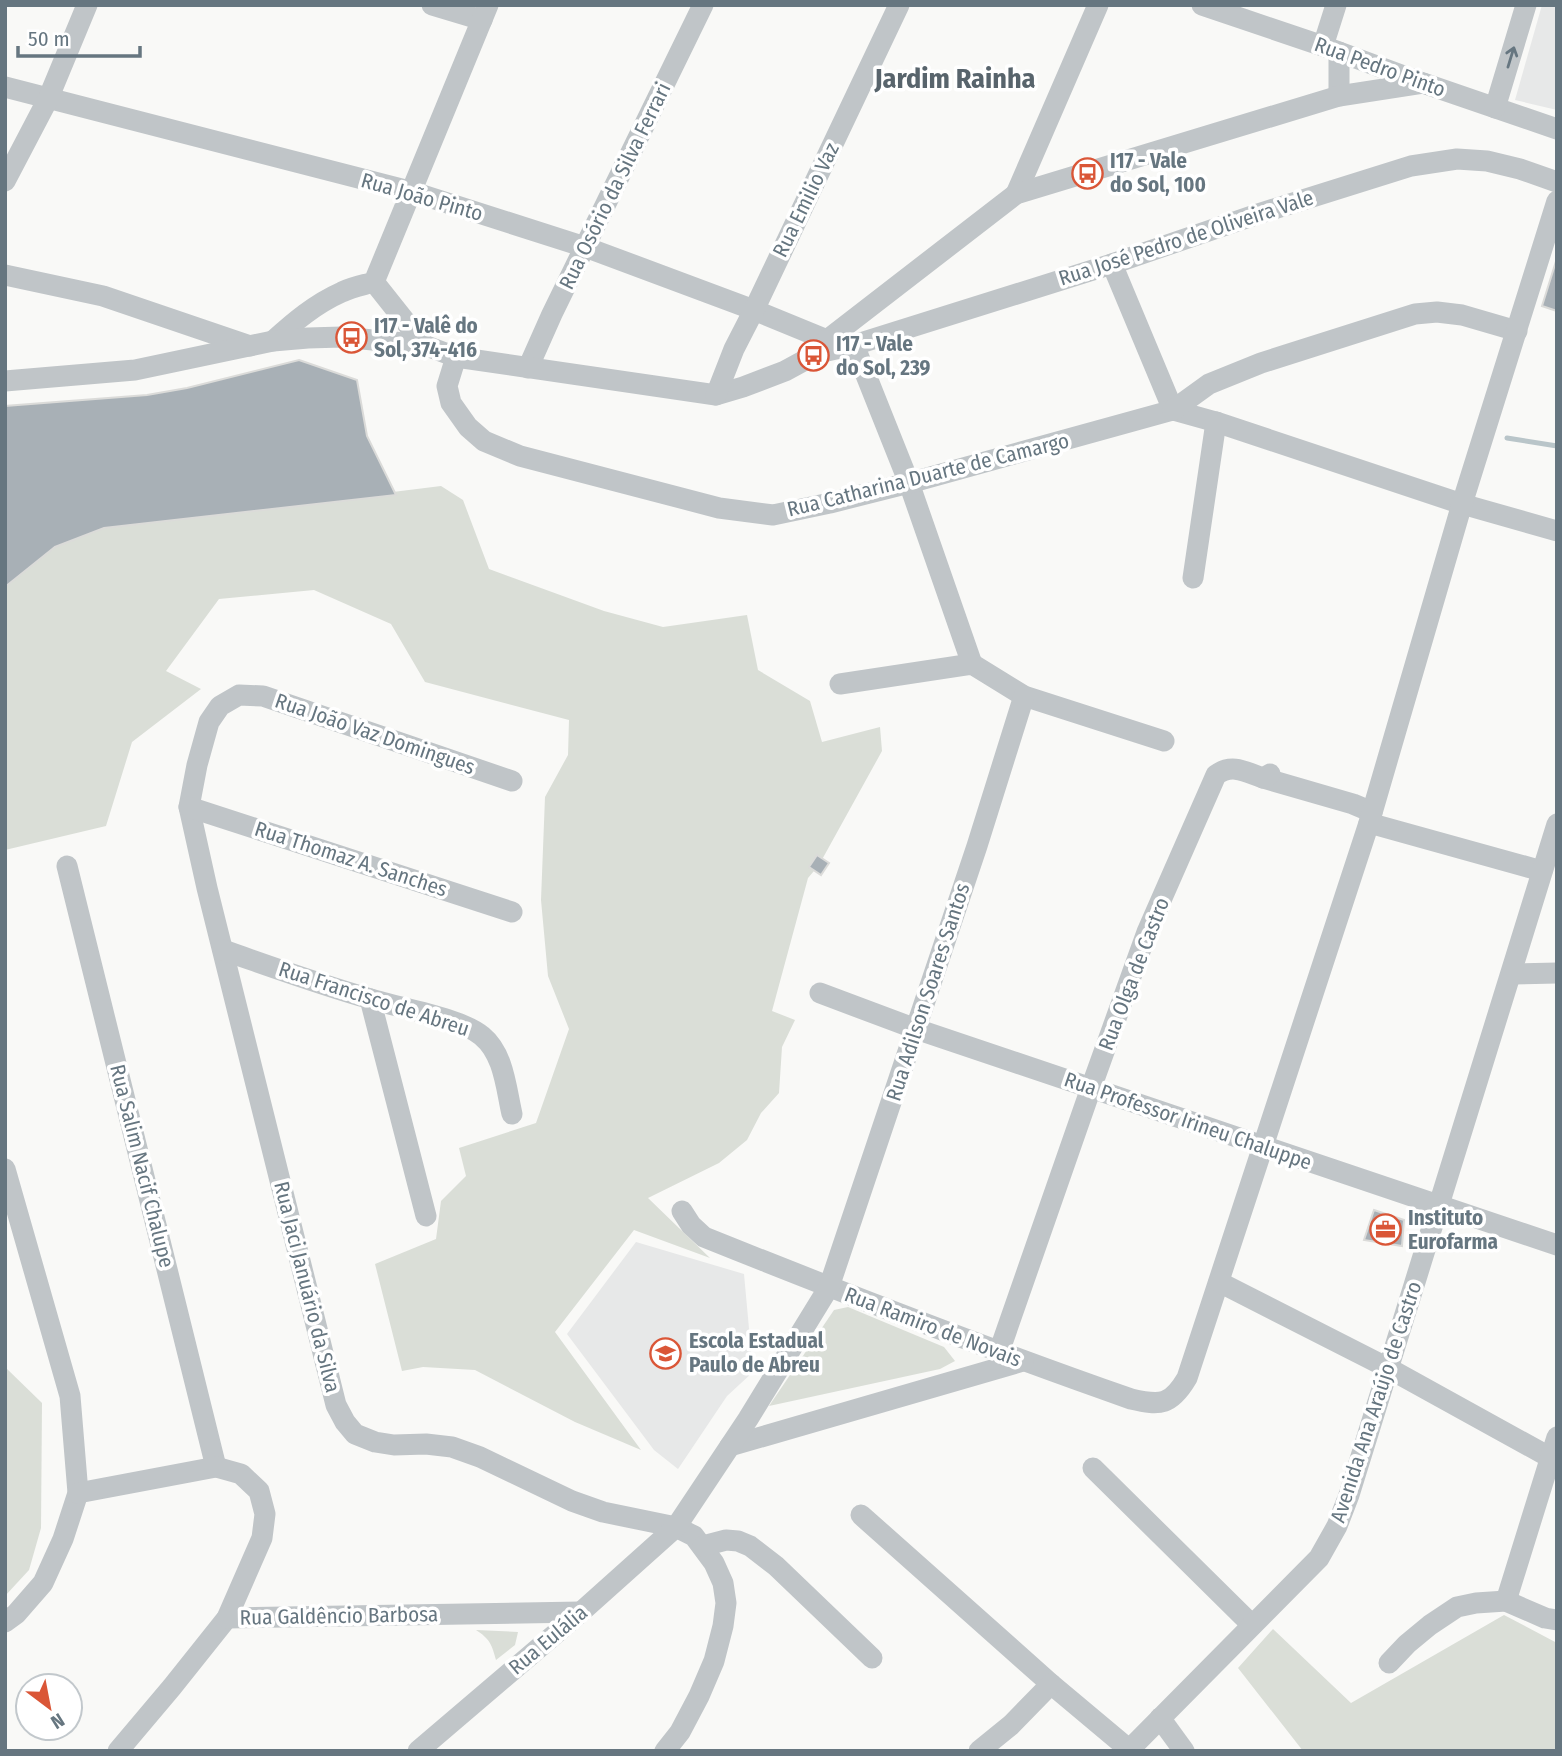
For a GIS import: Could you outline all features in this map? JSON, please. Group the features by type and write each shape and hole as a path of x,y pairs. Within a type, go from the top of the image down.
{"street":[{"path":"5,181 48,99 87,5"},
{"path":"374,282 485,13 432,5"},
{"name":"Rua Osório da Silva Ferrari","path":"528,368 703,5"},
{"name":"Rua Emilio Vaz","path":"716,395 734,349 899,5"},
{"path":"1016,194 1098,5"},
{"name":"Rua Pedro Pinto","path":"1202,5 1557,129"},
{"path":"1336,5 1331,49 1339,96"},
{"path":"1496,108 1526,5"},
{"path":"5,381 135,370 262,344 342,337 424,345 456,357 716,395 785,371 823,346 1016,194 1339,96 1423,83"},
{"name":"Rua João Pinto","path":"5,88 412,192 585,247 754,310 823,346"},
{"name":"Rua José Pedro de Oliveira Vale","path":"823,346 854,345 1411,166 1457,159 1488,161 1557,182"},
{"path":"1550,1458 1388,1368 1219,1282 1371,817 1462,504 1557,201"},
{"path":"1112,264 1173,410"},
{"path":"5,275 103,296 262,344"},
{"path":"262,344 318,305 344,291 374,282"},
{"path":"374,282 424,345"},
{"path":"1173,410 1209,384 1261,363 1415,314 1437,312 1462,316 1517,331"},
{"path":"854,345 909,483 972,664 1024,696 1164,741"},
{"name":"Rua Catharina Duarte de Camargo","path":"456,357 447,386 451,402 467,427 484,441 520,456 719,508 772,515 909,483 1173,410"},
{"path":"1173,410 1462,504 1557,531"},
{"path":"1193,578 1216,422"},
{"path":"840,684 972,664"},
{"name":"Rua João Vaz Domingues","path":"189,807 209,722 219,706 239,695 263,696 512,781"},
{"name":"Rua Adilson Soares Santos","path":"730,1446 829,1287 977,846 1024,696"},
{"name":"Rua Olga de Castro","path":"999,1352 1147,932 1216,775 1225,768 1267,776 1353,804 1371,817"},
{"name":"Rua Thomaz A. Sanches","path":"189,807 512,912"},
{"name":"Rua Jaci Januário da Silva","path":"189,807 336,1405 345,1422 355,1434 375,1442 452,1447 480,1457 572,1501 603,1512 676,1527"},
{"path":"1371,817 1542,871"},
{"name":"Avenida Ana Araújo de Castro","path":"1137,1748 1160,1718 1319,1558 1337,1526 1349,1495 1557,824"},
{"name":"Rua Salim Nacif Chalupe","path":"67,866 216,1467"},
{"name":"Rua Francisco de Abreu","path":"223,950 370,999 460,1024 481,1035 495,1051 504,1076 512,1114"},
{"path":"1511,974 1557,973"},
{"name":"Rua Professor Irineu Chaluppe","path":"820,993 916,1029 1557,1245"},
{"path":"370,999 426,1216"},
{"path":"5,1169 70,1396 78,1493 43,1583 16,1614 5,1622"},
{"name":"Rua Ramiro de Novais","path":"682,1211 691,1225 704,1237 1023,1361 1149,1403 1165,1402 1178,1393 1187,1378 1219,1282"},
{"path":"730,1446 1023,1361"},
{"path":"1506,1601 1557,1437"},
{"name":"Rua Eulália","path":"418,1751 676,1527 730,1446"},
{"path":"78,1493 216,1467 241,1474 259,1491 265,1514 262,1538 227,1618"},
{"path":"1093,1468 1252,1625"},
{"path":"861,1515 1051,1684 1137,1748"},
{"path":"665,1751 680,1732 714,1661 726,1603 723,1583 703,1546 694,1536 676,1527"},
{"path":"703,1546 726,1540 750,1546 776,1566 872,1658"},
{"path":"1389,1664 1407,1644 1457,1607 1506,1601 1545,1618 1557,1620"},
{"name":"Rua Galdêncio Barbosa","path":"118,1751 227,1618 581,1612"},
{"path":"979,1751 1011,1726 1051,1684"},
{"path":"1160,1718 1184,1751"}],"shaded area":[{"path":"1542,5 1557,5 1557,110 1515,100"},
{"path":"441,486 463,500 489,569 604,611 663,627 747,615 758,670 810,701 822,742 880,727 882,751 819,865 808,878 772,1011 795,1020 782,1047 779,1093 761,1113 747,1140 719,1163 648,1198 710,1258 634,1230 555,1332 641,1450 575,1422 475,1370 423,1367 402,1371 375,1264 436,1239 441,1201 466,1176 459,1148 536,1123 569,1029 548,976 541,900 545,797 568,755 569,720 425,682 391,624 314,590 219,599 166,671 201,689 132,742 106,826 5,850 5,587 55,547 104,528"},
{"name":"Escola Estadual Paulo de Abreu","path":"636,1242 744,1274 753,1372 727,1396 678,1469 654,1450 567,1334"},
{"path":"848,1307 944,1347 955,1361 940,1369 769,1406 834,1310"},
{"path":"5,1367 42,1403 41,1528 29,1570 5,1596"},
{"path":"1504,1615 1557,1643 1557,1751 1303,1751 1238,1668 1273,1629 1351,1703"},
{"path":"476,1630 518,1632 515,1645 496,1660 490,1643"}],"building":[{"path":"1557,258 1557,311 1542,306"},
{"path":"299,360 357,380 367,436 396,495 104,528 55,547 5,587 5,406 147,395 187,388"},
{"path":"817,855 829,863 821,875 809,867"},
{"name":"Instituto Eurofarma","path":"1374,1210 1404,1220 1402,1246 1364,1240"}],"waterway":[{"path":"1507,438 1557,446"}],"place":[{"name":"I17 - Vale do Sol, 100","path":"1087,173"},
{"name":"I17 - Valê do Sol, 374-416","path":"351,338"},
{"name":"I17 - Vale do Sol, 239","path":"813,356"},
{"name":"Instituto Eurofarma","path":"1385,1230"},
{"name":"Escola Estadual Paulo de Abreu","path":"666,1353"}],"district":[{"name":"Jardim Rainha","path":"955,78"}]}
